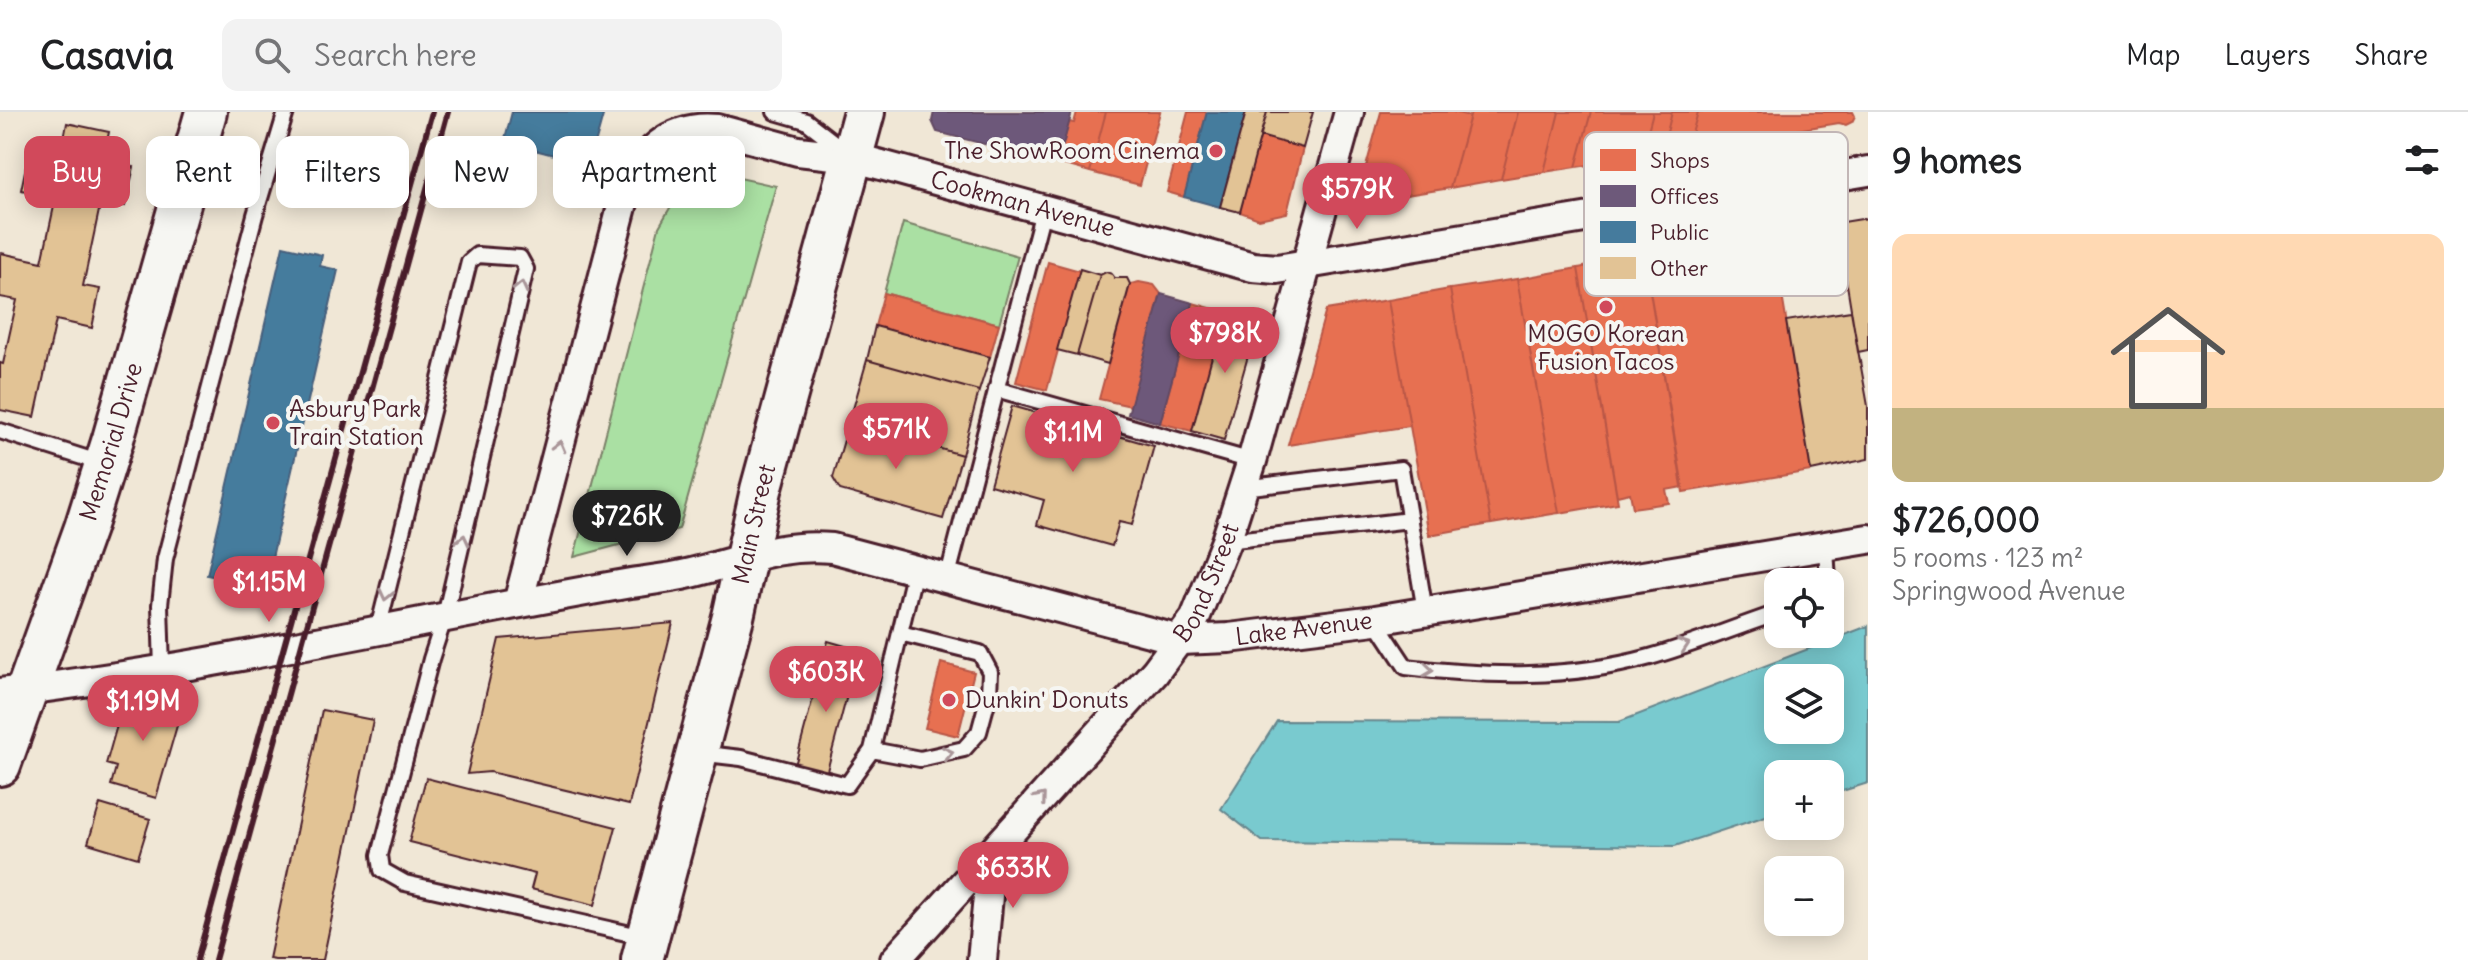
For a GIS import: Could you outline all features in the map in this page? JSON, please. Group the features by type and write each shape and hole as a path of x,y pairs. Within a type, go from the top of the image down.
{"main road":[{"name":"Memorial Drive","path":"0,765 13,692 105,464 206,112"},
{"name":"Main Street","path":"645,949 747,557 761,490 864,112"}],"street":[{"name":"Bond Street","path":"895,960 1180,640 1195,618 1226,541 1252,461 1349,112"},
{"name":"Cookman Avenue","path":"518,603 625,195 641,161 679,132 704,127 798,151 852,157 1253,267 1277,269 1307,265 1584,219"},
{"name":"Cookman Avenue","path":"1848,174 1868,171"},
{"name":"Lake Avenue","path":"13,692 162,669 689,573 796,546 832,548 1180,640 1229,638 1375,620 1868,539"},
{"path":"982,960 992,854"}],"lane":[{"path":"162,669 160,605 165,559 255,215 286,112"},
{"path":"775,112 806,121 852,157"},
{"path":"947,579 1043,211"},
{"path":"378,629 469,262 477,255 520,258 526,269 445,616 380,855 382,870 405,883 645,949"},
{"path":"996,389 1252,461"},
{"path":"0,431 105,464"},
{"path":"1243,488 1401,469 1425,611"},
{"path":"1226,541 1410,520"},
{"path":"1826,547 1827,568"},
{"path":"697,753 741,758 847,785 872,750 915,570"},
{"path":"1375,620 1406,667 1501,676 1564,673 1649,657 1764,618"},
{"path":"872,750 920,759 964,749 979,732 989,695 990,672 980,653 900,633"}],"green space":[{"path":"745,179 776,186 679,529 574,557 659,227 670,208 745,208"},
{"path":"903,223 1018,256 999,324 884,293"}],"water":[{"path":"1868,626 1868,783 1844,791 1844,760 1764,760 1764,817 1675,846 1262,841 1221,809 1277,721 1619,722 1764,666 1764,744 1844,744 1844,664 1769,664 1811,648 1844,648 1844,635"}],"building: Shops":[{"path":"1077,112 1106,112 1090,172 1058,163 1069,122 1074,123"},
{"path":"1106,112 1160,112 1140,185 1090,172"},
{"path":"1188,112 1207,112 1184,197 1167,192"},
{"path":"1381,112 1453,112 1470,116 1450,188 1356,203"},
{"path":"1471,112 1518,112 1501,179 1450,188"},
{"path":"1518,112 1559,112 1544,172 1501,179"},
{"path":"1559,112 1591,112 1576,167 1544,172"},
{"path":"1591,112 1653,112 1648,132 1586,132"},
{"path":"1653,112 1672,112 1667,132 1648,132"},
{"path":"1672,112 1698,112 1692,132 1667,132"},
{"path":"1698,112 1853,112 1855,116 1846,125 1839,123 1785,132 1692,132"},
{"path":"1260,136 1303,148 1287,213 1259,219 1240,212"},
{"path":"1584,138 1584,166 1576,167"},
{"path":"1048,262 1080,271 1047,390 1016,382"},
{"path":"1584,267 1584,296 1651,296 1683,487 1666,490 1669,503 1633,508 1630,493 1617,496 1578,268"},
{"path":"1578,268 1618,503 1559,513 1517,279"},
{"path":"1517,279 1559,513 1491,524 1450,289"},
{"path":"1130,284 1154,285 1161,294 1131,406 1099,399"},
{"path":"1450,289 1491,524 1429,535 1388,300"},
{"path":"884,293 999,324 990,357 875,326"},
{"path":"1651,296 1782,296 1811,471 1683,492"},
{"path":"1388,300 1410,426 1288,445 1326,310"},
{"path":"1193,303 1224,312 1192,431 1160,423"},
{"name":"Dunkin' Donuts","path":"941,663 974,672 958,736 925,728"}],"building: Offices":[{"path":"934,112 1072,112 1058,163 937,132 932,121"},
{"path":"1161,294 1193,303 1160,423 1128,414"}],"building: Public":[{"path":"512,112 604,112 597,136 553,136 553,155 537,151 537,136 506,136"},
{"path":"1207,112 1246,112 1220,207 1184,197"},
{"name":"Asbury Park Train Station","path":"283,246 322,255 320,266 338,270 265,588 207,575"}],"building: Other":[{"path":"1246,112 1267,112 1240,212 1220,207"},
{"path":"1267,112 1313,112 1303,148 1260,136"},
{"path":"67,123 109,132 108,136 64,136"},
{"path":"54,208 100,208 83,286 100,289 92,328 56,320 35,417 0,410 0,363 3,364 17,300 0,297 0,256 1,253 42,262"},
{"path":"1868,218 1868,350 1858,352 1848,291 1848,221"},
{"path":"1080,269 1100,275 1077,355 1057,350"},
{"path":"1106,272 1115,278 1127,278 1130,284 1108,364 1077,355 1100,275"},
{"path":"1851,311 1868,406 1868,459 1811,471 1786,321"},
{"path":"1224,312 1258,321 1224,440 1192,431"},
{"path":"875,326 990,357 979,391 867,360"},
{"path":"867,360 979,391 962,455 849,423"},
{"path":"1012,406 1154,446 1132,525 1119,522 1112,546 1037,525 1044,500 990,485"},
{"path":"849,423 962,455 943,519 840,490 833,478"},
{"path":"673,623 629,805 490,772 467,774 499,639"},
{"path":"828,641 859,650 823,786 792,777"},
{"path":"127,690 183,705 156,798 111,785 116,767 106,764"},
{"path":"322,710 373,720 323,960 269,959"},
{"path":"426,778 616,827 595,905 531,889 535,874 409,842"},
{"path":"100,804 150,819 138,858 88,843"}],"railway":[{"path":"197,960 432,112"},
{"path":"215,960 448,112"}],"place":[{"name":"The ShowRoom Cinema","path":"1216,151"},
{"name":"MOGO Korean Fusion Tacos","path":"1606,307"},
{"name":"Asbury Park Train Station","path":"273,423"},
{"name":"Dunkin' Donuts","path":"949,700"}]}
